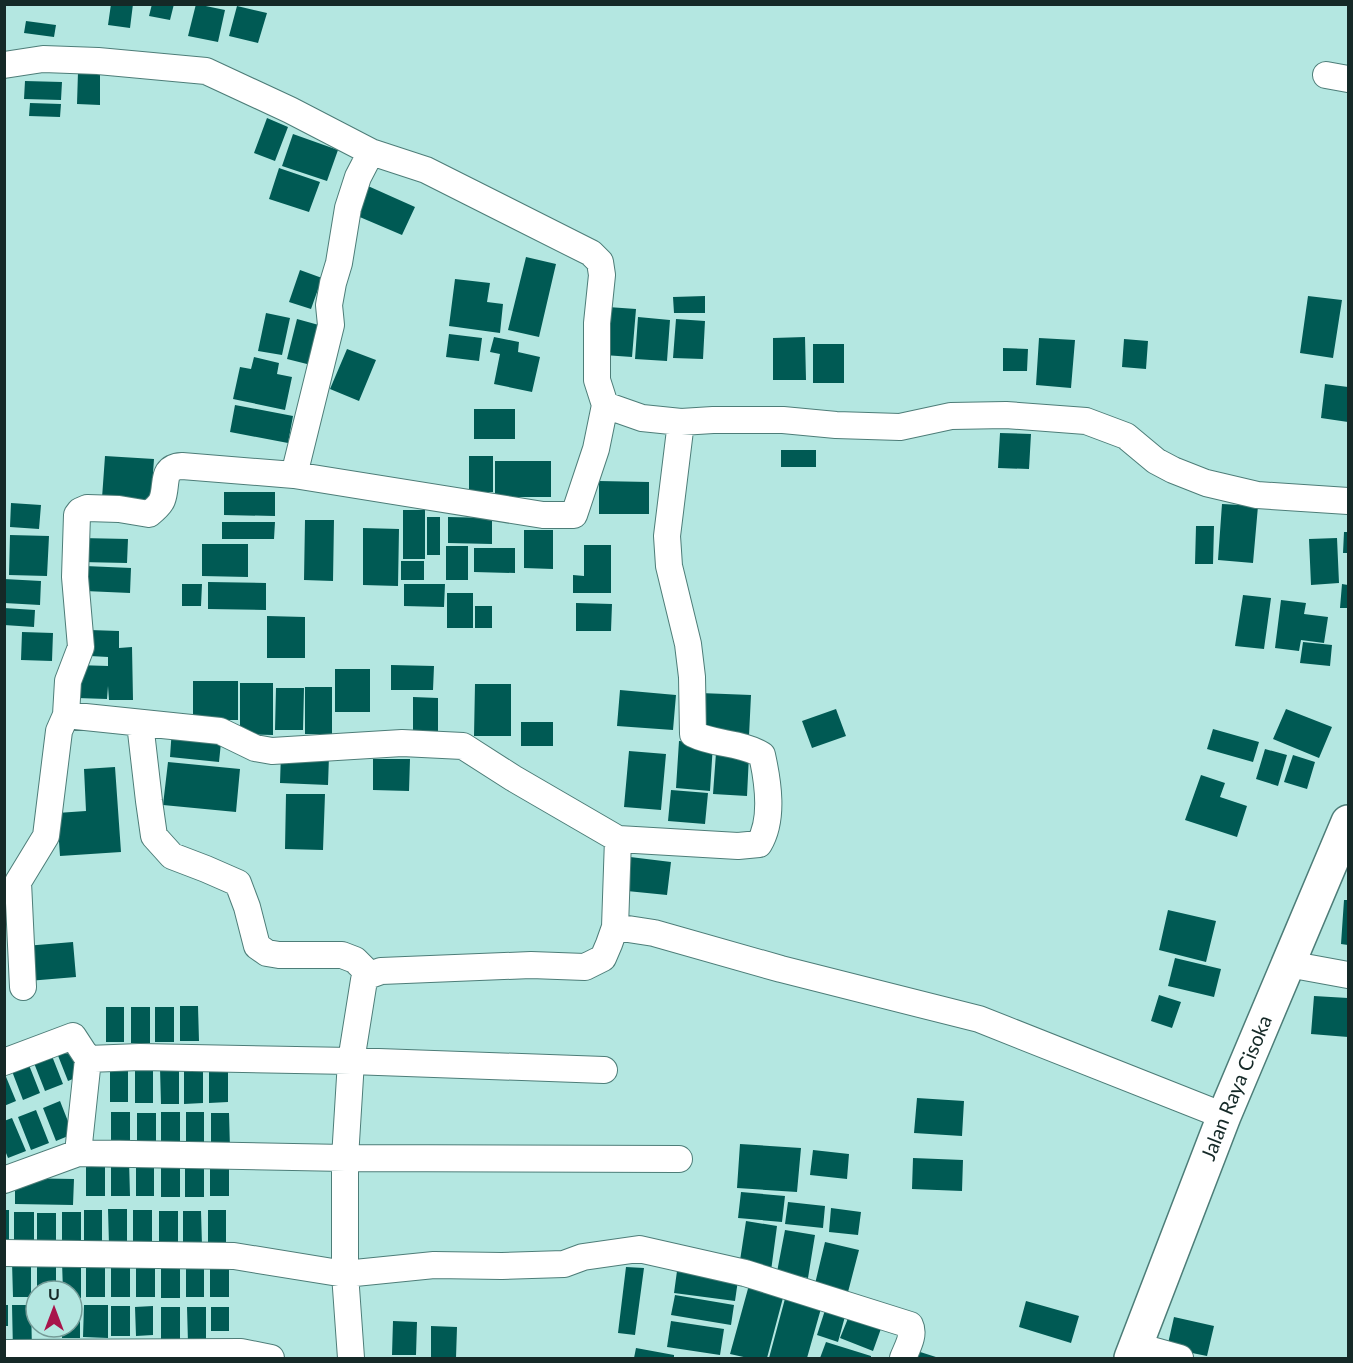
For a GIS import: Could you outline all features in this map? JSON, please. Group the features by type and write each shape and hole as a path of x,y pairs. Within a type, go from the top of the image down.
{"street":[{"path":"4,65 44,59 98,61 206,71 290,110 371,152 426,170 591,253 600,262 602,274 597,323 597,380 605,405 596,449 574,515 543,515 294,475 174,467 167,473 162,502 149,514 119,509 87,508 80,511 77,515 75,577 81,647 68,681 66,714 59,731 46,836 18,882 23,987"},
{"path":"294,475 331,325 329,305 348,208 358,177 371,152"},
{"path":"605,405 642,418 681,422 783,420 836,425 900,427 951,416 1006,415 1086,421 1126,436 1156,461 1206,483 1257,495 1348,501"},
{"path":"66,714 220,731 255,748 272,751 402,743 463,746 618,839 738,846 759,844 767,824 768,782 762,755 752,748 705,740 693,734 692,676 688,644 669,566 667,536 681,422"},
{"path":"140,723 154,836 166,850 172,856 238,883 257,946 267,953 342,955 355,960 370,975"},
{"name":"Jalan Raya Cisoka","path":"1134,1352 1224,1116 1348,822"},
{"path":"351,1359 345,1274 345,1158 351,1061 364,980 381,971 531,965 585,967 603,958 615,927 618,839"},
{"path":"615,927 654,933 781,969 979,1019 1224,1116"},
{"path":"1288,964 1348,975"},
{"path":"4,1062 73,1036 88,1059 78,1153"},
{"path":"88,1059 140,1057 351,1061 604,1070"},
{"path":"4,1180 78,1153 345,1158 680,1159"},
{"path":"4,1253 234,1256 345,1274 434,1265 564,1264 583,1257 639,1249 745,1273 910,1325 911,1337 903,1359"},
{"path":"4,1353 242,1352 271,1359"},
{"path":"1134,1352 1180,1359"}],"building":[{"path":"111,4 133,4 130,28 108,25"},
{"path":"152,4 174,4 170,20 149,16"},
{"path":"196,4 225,10 218,42 188,36"},
{"path":"237,6 267,13 258,43 229,36"},
{"path":"26,21 56,25 54,37 24,33"},
{"path":"78,72 100,73 100,105 77,104"},
{"path":"25,81 62,82 61,100 24,99"},
{"path":"30,103 61,104 60,117 29,116"},
{"path":"267,118 288,127 275,161 254,153"},
{"path":"293,134 338,150 327,181 282,166"},
{"path":"279,168 320,182 309,212 269,199"},
{"path":"368,186 415,207 402,235 355,215"},
{"path":"526,257 556,264 539,337 508,330"},
{"path":"300,270 322,278 311,309 289,302"},
{"path":"455,279 490,283 487,302 503,304 500,333 449,326"},
{"path":"705,296 705,313 674,313 673,297"},
{"path":"1308,296 1342,300 1333,358 1300,353"},
{"path":"608,307 636,309 632,357 604,355"},
{"path":"266,313 290,318 282,355 258,351"},
{"path":"638,317 670,320 667,361 635,359"},
{"path":"297,319 326,327 315,366 287,359"},
{"path":"676,319 705,321 703,359 673,358"},
{"path":"449,334 482,338 479,361 446,357"},
{"path":"494,337 519,342 518,352 540,357 532,392 494,384 500,354 490,352"},
{"path":"805,337 806,380 773,380 773,338"},
{"path":"1039,338 1075,340 1071,388 1036,385"},
{"path":"1124,339 1148,341 1146,369 1122,367"},
{"path":"813,344 844,344 844,383 813,383"},
{"path":"1003,348 1028,349 1027,371 1003,371"},
{"path":"347,349 376,360 359,401 330,389"},
{"path":"254,357 279,363 277,374 292,377 285,410 233,399 240,367 251,369"},
{"path":"1325,384 1348,387 1348,422 1321,418"},
{"path":"235,405 293,416 288,443 230,432"},
{"path":"474,409 515,409 515,439 474,439"},
{"path":"1000,433 1031,434 1029,469 998,468"},
{"path":"781,450 816,450 816,467 781,467"},
{"path":"105,456 154,459 151,502 102,498"},
{"path":"469,456 493,456 493,492 469,492"},
{"path":"495,461 551,461 551,497 495,497"},
{"path":"599,481 649,482 649,514 599,514"},
{"path":"224,492 275,492 275,516 224,515"},
{"path":"11,503 41,505 39,529 10,527"},
{"path":"1222,504 1258,506 1253,563 1218,560"},
{"path":"403,510 425,510 425,559 403,559"},
{"path":"427,517 440,517 440,555 427,555"},
{"path":"448,517 492,518 492,544 448,543"},
{"path":"305,520 334,520 333,581 304,580"},
{"path":"222,522 275,522 274,539 222,539"},
{"path":"1196,526 1214,526 1213,564 1195,564"},
{"path":"363,528 399,529 398,586 363,585"},
{"path":"524,530 553,530 553,569 524,568"},
{"path":"1344,532 1348,532 1348,553 1343,553"},
{"path":"10,535 49,536 47,576 9,575"},
{"path":"81,538 128,539 127,563 81,562"},
{"path":"1337,538 1339,583 1311,585 1309,539"},
{"path":"202,544 248,544 248,577 202,576"},
{"path":"584,545 611,545 611,593 573,593 573,575 584,576"},
{"path":"446,546 468,546 468,580 446,580"},
{"path":"474,548 515,548 515,573 474,572"},
{"path":"401,561 424,561 424,580 401,580"},
{"path":"85,566 131,568 130,593 85,591"},
{"path":"4,579 41,581 40,605 4,603"},
{"path":"208,582 266,583 266,610 208,609"},
{"path":"182,584 202,584 201,606 182,606"},
{"path":"404,584 445,584 444,607 404,606"},
{"path":"1342,584 1348,585 1348,608 1340,608"},
{"path":"447,593 473,593 473,628 447,628"},
{"path":"1243,595 1271,598 1264,649 1235,646"},
{"path":"1281,600 1306,603 1304,614 1328,617 1324,643 1301,640 1299,651 1275,648"},
{"path":"576,603 612,604 611,631 576,631"},
{"path":"475,606 492,606 492,628 475,628"},
{"path":"4,608 35,610 34,627 4,625"},
{"path":"267,616 305,617 305,658 267,658"},
{"path":"90,630 119,631 119,648 132,647 133,700 109,700 108,686 107,699 77,698 77,665 108,666 108,657 90,656"},
{"path":"22,632 53,633 52,661 21,660"},
{"path":"1303,642 1332,645 1330,666 1300,663"},
{"path":"391,665 434,666 433,690 391,690"},
{"path":"335,669 370,669 370,712 335,712"},
{"path":"193,681 238,681 238,720 193,720"},
{"path":"240,683 273,683 273,735 240,734"},
{"path":"475,684 511,684 511,736 474,736"},
{"path":"305,687 332,687 332,734 305,734"},
{"path":"276,688 304,688 303,730 275,730"},
{"path":"620,690 676,695 673,730 617,726"},
{"path":"700,693 751,695 749,736 698,734"},
{"path":"413,697 438,698 438,737 413,737"},
{"path":"836,709 846,736 812,748 802,721"},
{"path":"1286,709 1332,727 1319,758 1273,739"},
{"path":"521,722 553,722 553,746 521,746"},
{"path":"172,728 222,733 219,762 170,757"},
{"path":"1213,729 1259,742 1253,762 1207,749"},
{"path":"679,741 713,744 710,791 676,788"},
{"path":"1265,749 1287,755 1278,786 1256,779"},
{"path":"629,751 666,754 661,810 624,807"},
{"path":"281,753 329,756 328,785 280,783"},
{"path":"716,753 749,755 747,796 713,794"},
{"path":"1293,755 1315,762 1307,789 1284,782"},
{"path":"373,759 410,759 409,791 373,790"},
{"path":"168,762 240,769 236,812 163,805"},
{"path":"115,767 121,852 60,856 57,813 86,811 84,769"},
{"path":"1201,775 1225,783 1220,797 1247,806 1237,837 1185,820"},
{"path":"671,790 708,793 705,824 668,821"},
{"path":"286,794 325,794 323,850 285,849"},
{"path":"622,856 671,862 667,895 617,890"},
{"path":"1344,900 1348,900 1348,945 1341,944"},
{"path":"1168,910 1216,921 1206,962 1159,950"},
{"path":"73,942 76,977 28,981 25,946"},
{"path":"1175,958 1221,969 1214,997 1168,986"},
{"path":"1159,995 1181,1002 1172,1028 1151,1021"},
{"path":"1314,996 1348,998 1348,1037 1311,1034"},
{"path":"180,1006 198,1006 199,1041 180,1041"},
{"path":"106,1007 124,1007 124,1042 106,1042"},
{"path":"131,1007 150,1007 150,1043 131,1043"},
{"path":"155,1007 174,1007 174,1042 155,1042"},
{"path":"73,1041 85,1074 68,1081 55,1048"},
{"path":"50,1051 63,1084 45,1091 32,1058"},
{"path":"27,1060 40,1093 23,1100 10,1066"},
{"path":"110,1066 128,1066 128,1102 110,1102"},
{"path":"135,1067 153,1067 153,1103 135,1103"},
{"path":"209,1067 228,1067 228,1102 209,1103"},
{"path":"160,1068 179,1068 179,1104 161,1104"},
{"path":"184,1068 203,1068 203,1103 184,1104"},
{"path":"4,1072 16,1101 4,1106"},
{"path":"917,1098 964,1101 962,1136 914,1133"},
{"path":"60,1101 73,1134 56,1141 43,1108"},
{"path":"36,1110 49,1143 31,1150 18,1117"},
{"path":"111,1112 130,1112 130,1148 111,1148"},
{"path":"161,1112 180,1112 180,1148 161,1148"},
{"path":"186,1112 204,1112 204,1147 186,1147"},
{"path":"137,1113 156,1113 156,1149 137,1149"},
{"path":"211,1113 229,1113 230,1149 211,1149"},
{"path":"12,1118 26,1151 8,1158 4,1148 4,1121"},
{"path":"740,1144 801,1148 797,1192 737,1188"},
{"path":"813,1150 849,1154 847,1179 810,1175"},
{"path":"913,1158 963,1160 962,1191 912,1189"},
{"path":"111,1160 129,1160 130,1196 111,1196"},
{"path":"210,1160 229,1160 229,1196 210,1196"},
{"path":"86,1161 105,1161 105,1196 86,1196"},
{"path":"136,1161 154,1161 154,1196 136,1196"},
{"path":"185,1161 204,1161 204,1197 185,1197"},
{"path":"161,1162 180,1162 180,1197 161,1197"},
{"path":"15,1178 74,1179 73,1205 15,1204"},
{"path":"741,1192 785,1196 782,1222 738,1218"},
{"path":"788,1202 825,1206 823,1228 785,1224"},
{"path":"831,1208 861,1212 858,1235 829,1232"},
{"path":"108,1209 127,1209 127,1245 109,1245"},
{"path":"4,1210 9,1210 9,1248 4,1248"},
{"path":"84,1210 102,1210 102,1246 84,1246"},
{"path":"133,1210 152,1210 152,1246 133,1246"},
{"path":"208,1210 226,1210 226,1245 208,1246"},
{"path":"159,1211 178,1211 178,1246 159,1247"},
{"path":"183,1211 201,1211 202,1246 183,1246"},
{"path":"14,1212 34,1212 34,1250 14,1250"},
{"path":"62,1212 81,1212 81,1248 62,1248"},
{"path":"37,1213 56,1213 56,1249 37,1249"},
{"path":"746,1221 777,1226 771,1271 739,1267"},
{"path":"785,1230 815,1235 808,1278 777,1272"},
{"path":"825,1242 859,1250 848,1292 815,1284"},
{"path":"111,1261 130,1261 130,1297 111,1297"},
{"path":"210,1261 229,1261 229,1297 210,1297"},
{"path":"12,1262 31,1262 31,1279 24,1279 24,1297 13,1297"},
{"path":"37,1262 56,1262 56,1279 37,1279"},
{"path":"62,1262 81,1262 81,1279 63,1279"},
{"path":"86,1262 105,1262 105,1297 86,1297"},
{"path":"136,1262 155,1262 155,1297 136,1297"},
{"path":"186,1262 204,1262 204,1297 186,1297"},
{"path":"161,1263 180,1263 180,1298 161,1298"},
{"path":"626,1267 644,1268 635,1335 618,1333"},
{"path":"677,1271 738,1280 735,1301 674,1293"},
{"path":"749,1285 784,1294 767,1358 748,1358 730,1354"},
{"path":"675,1295 734,1305 731,1325 671,1315"},
{"path":"786,1295 822,1305 807,1358 769,1358"},
{"path":"1026,1301 1079,1316 1071,1343 1019,1327"},
{"path":"827,1304 847,1309 838,1342 817,1335"},
{"path":"4,1305 8,1305 8,1326 4,1326"},
{"path":"12,1305 24,1305 24,1339 32,1339 32,1350 13,1351"},
{"path":"84,1305 108,1305 108,1338 84,1337"},
{"path":"111,1306 130,1306 130,1336 111,1336"},
{"path":"153,1306 153,1335 136,1336 135,1307"},
{"path":"161,1307 180,1307 180,1343 161,1343"},
{"path":"187,1307 206,1307 206,1343 188,1343"},
{"path":"211,1307 229,1307 229,1331 211,1331"},
{"path":"851,1311 883,1323 873,1351 840,1338"},
{"path":"1174,1317 1214,1326 1207,1356 1167,1348"},
{"path":"393,1321 417,1322 416,1355 392,1355"},
{"path":"671,1321 724,1329 720,1355 667,1347"},
{"path":"431,1326 457,1327 456,1358 431,1358"},
{"path":"826,1342 871,1356 871,1358 820,1358"},
{"path":"636,1348 674,1355 674,1358 634,1358"},
{"path":"914,1350 939,1358 911,1358"}]}
